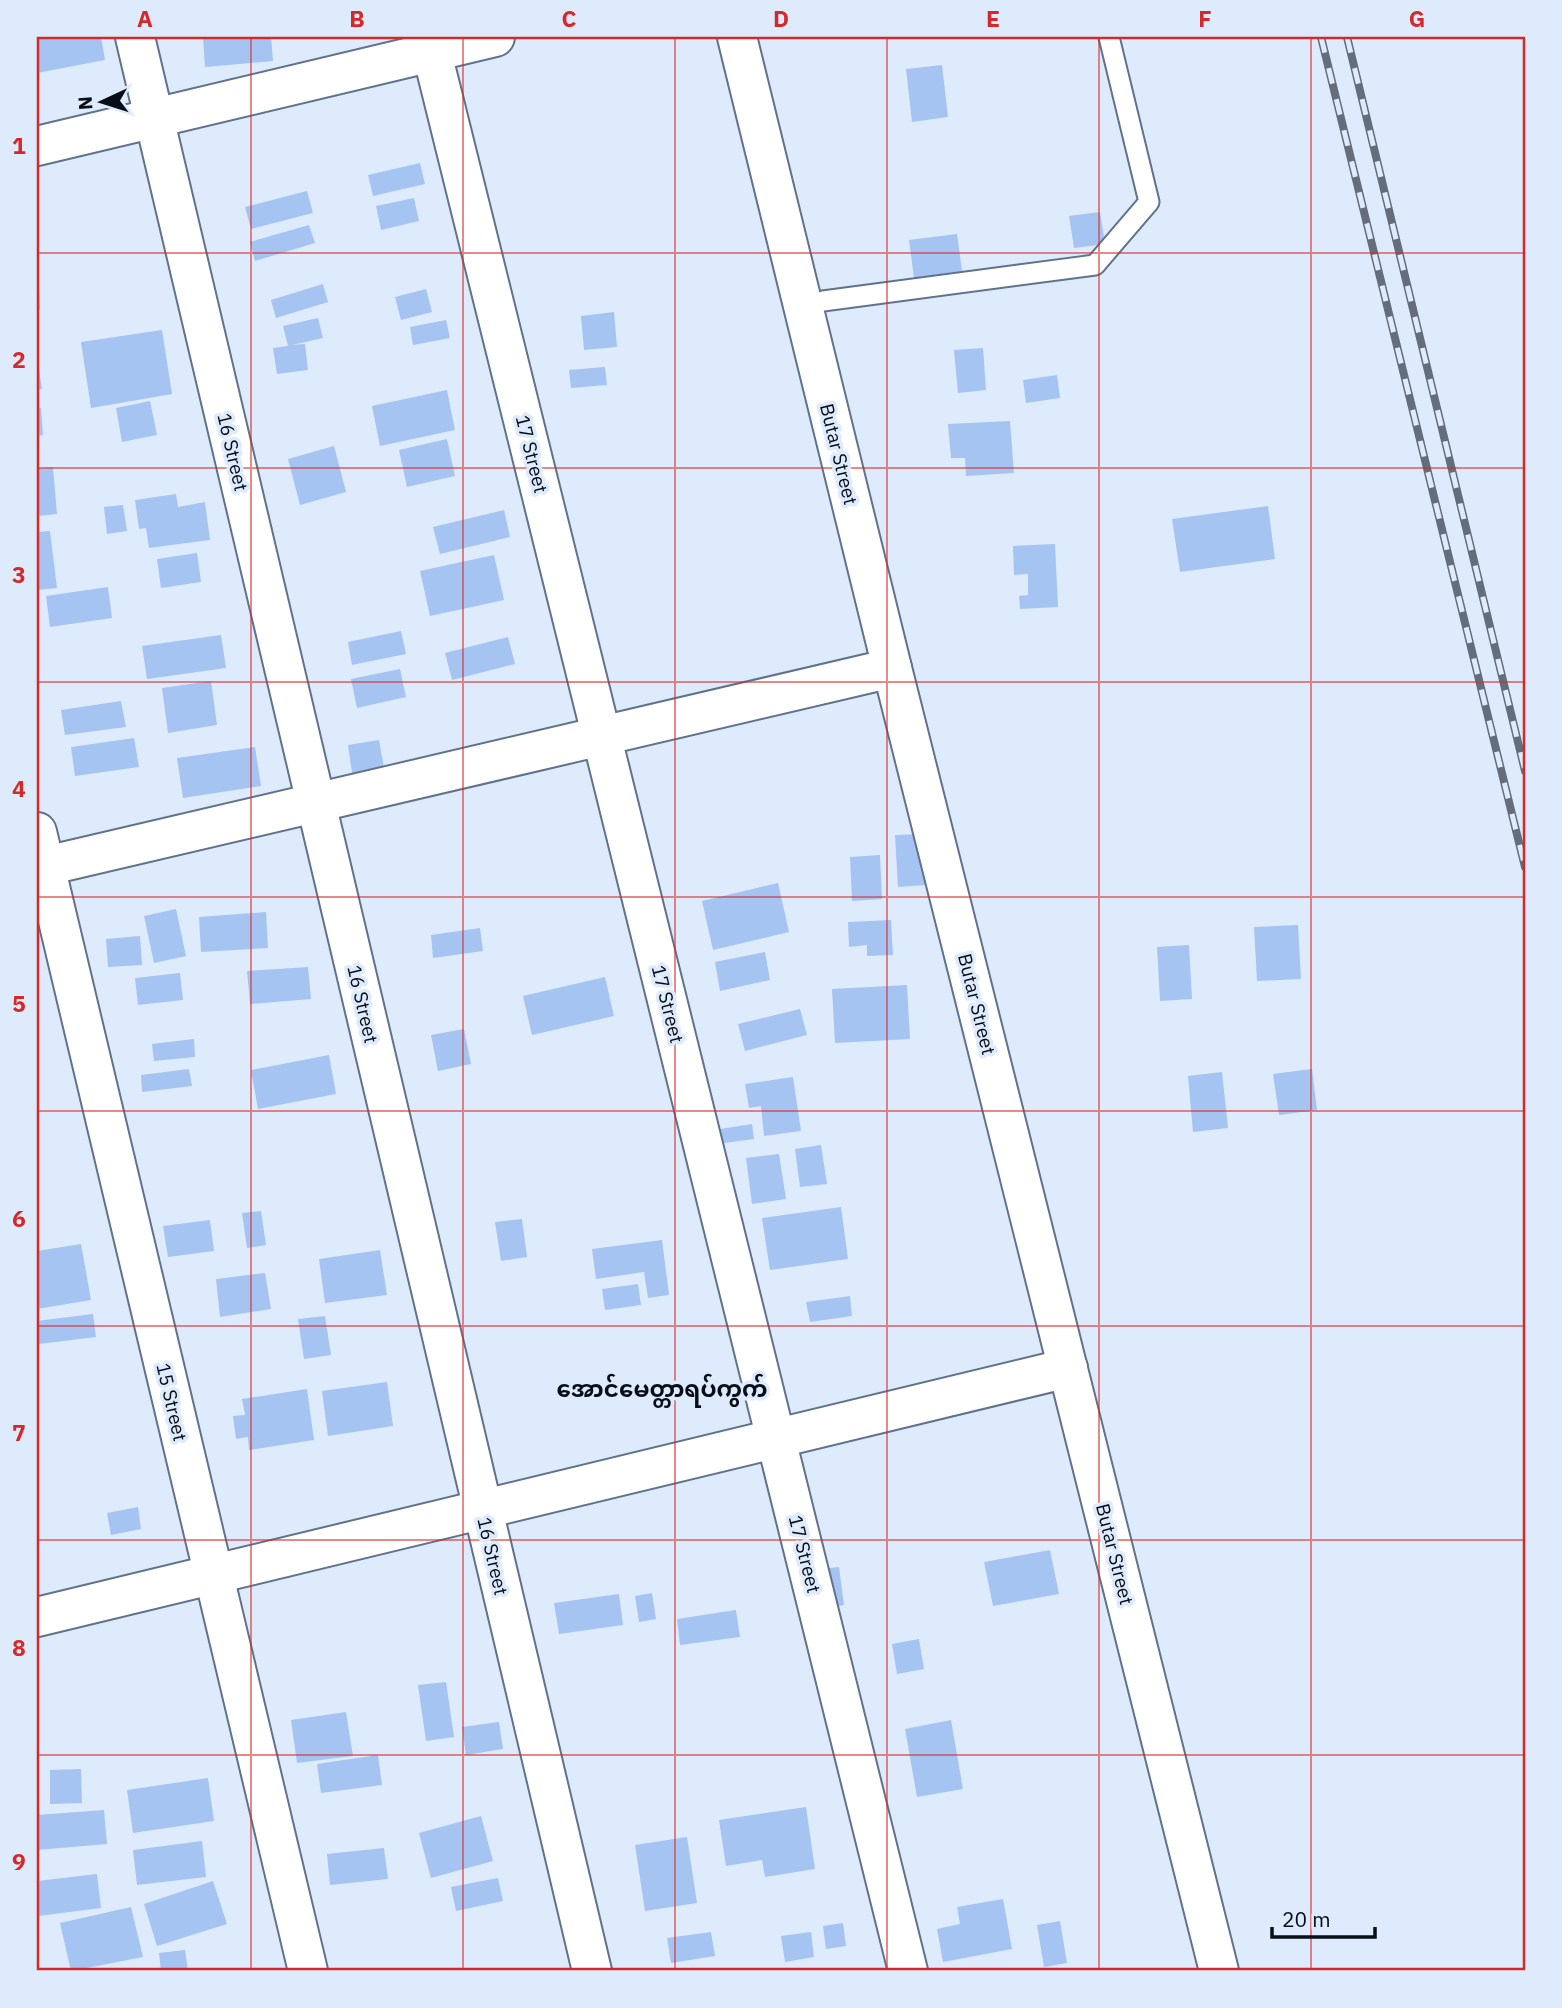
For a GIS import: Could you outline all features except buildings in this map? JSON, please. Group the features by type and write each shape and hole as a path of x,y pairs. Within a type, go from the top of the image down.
{"street":[{"name":"16 Street","path":"135,37 592,1971"},
{"path":"37,146 155,118 430,44 495,37"},
{"name":"Butar Street","path":"737,37 892,668 1219,1971"},
{"name":"17 Street","path":"430,44 908,1971"},
{"path":"39,856 316,803 892,668"},
{"name":"15 Street","path":"39,856 308,1971"},
{"path":"37,1617 1068,1368"}],"lane":[{"path":"823,302 1095,265 1149,202 1109,37"}],"railway":[{"path":"1321,37 1525,867"},
{"path":"1347,37 1525,771"}],"district":[{"name":"အောင်မေတ္တာရပ်ကွက်","path":"662,1388"}]}
